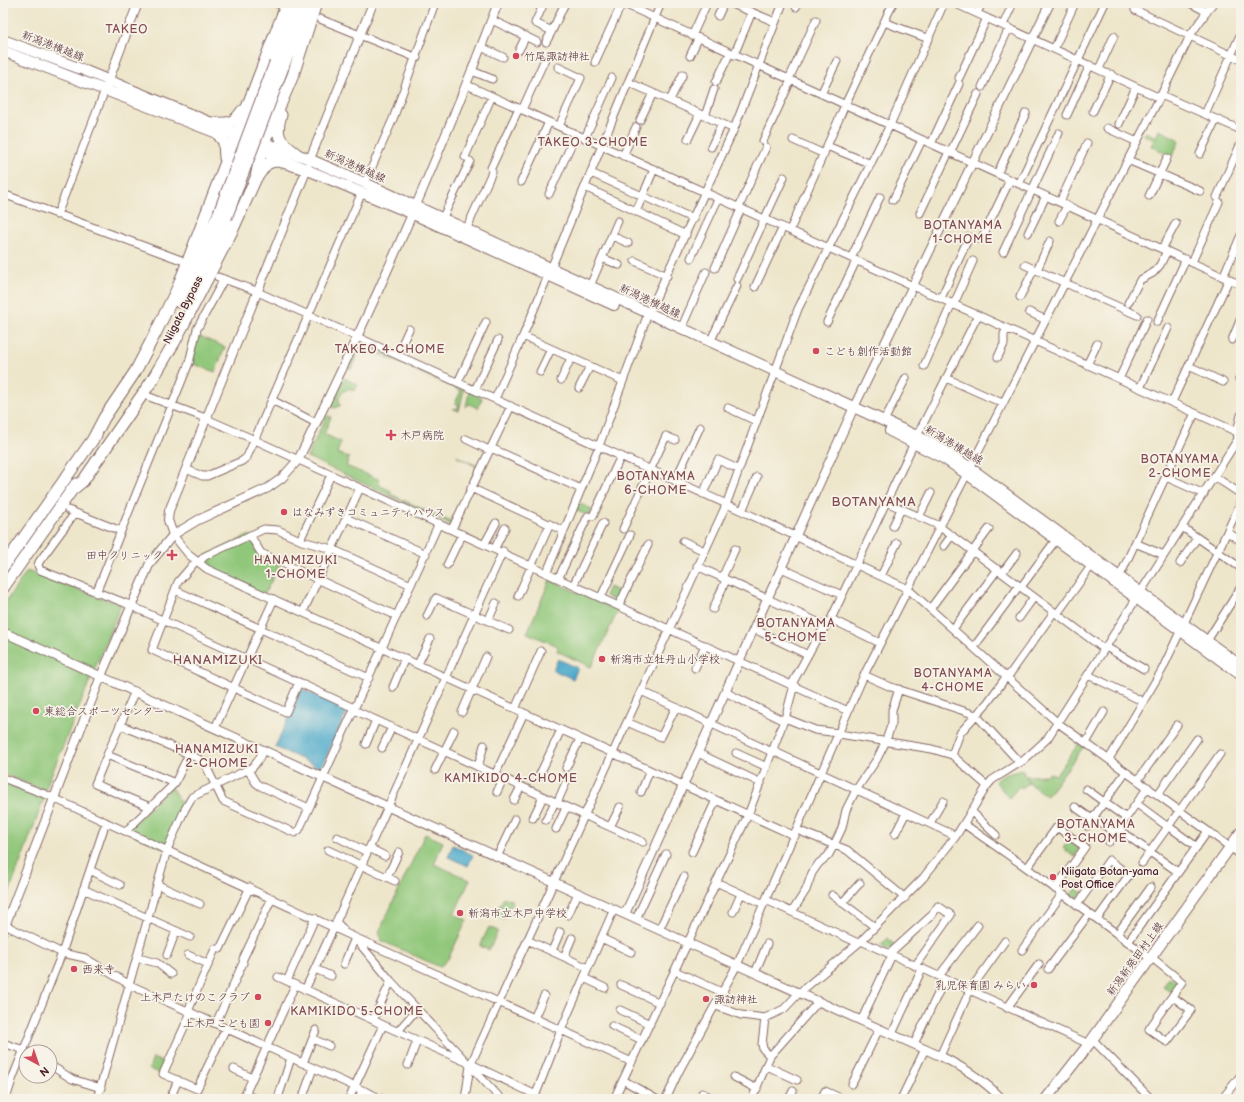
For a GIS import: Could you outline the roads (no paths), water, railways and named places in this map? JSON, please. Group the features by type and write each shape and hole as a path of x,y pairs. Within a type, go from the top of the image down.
{"highway":[{"name":"Niigata Bypass","path":"279,65 297,3"},
{"name":"Niigata Bypass","path":"3,588 72,490 148,376 194,290 279,65 308,3"},
{"path":"298,155 281,142 278,126 316,3"},
{"path":"92,441 155,334 178,287 220,182 240,138 247,106 281,4"},
{"path":"72,490 82,481 124,422 175,341 233,229 256,178 262,146 293,75"},
{"path":"210,123 230,123 235,120 253,91"},
{"path":"218,134 226,149 220,182"},
{"path":"224,166 240,138"},
{"path":"256,178 268,164 276,161 298,168 309,164"},
{"name":"Niigata Bypass","path":"3,567 140,372 163,332 222,215"}],"main road":[{"name":"新潟港横越線","path":"3,40 218,134 240,138"},
{"name":"新潟港横越線","path":"3,51 107,85 210,123 240,138 309,164 916,439 932,443 1182,627 1241,675"},
{"name":"新潟港横越線","path":"262,146 298,155 309,164"},
{"name":"新潟港横越線","path":"415,211 442,219 550,272 590,286 648,317 681,329 710,342 773,374"},
{"name":"新潟港横越線","path":"853,410 884,421 916,439"},
{"name":"新潟港横越線","path":"1094,563 1119,578 1137,595"},
{"name":"新潟港横越線","path":"1182,627 1207,641 1241,666"},
{"name":"新潟新発田村上線","path":"1046,1099 1090,1042 1241,832"}],"street":[{"path":"57,215 138,3"},
{"path":"373,3 169,511 168,520 173,535 197,562 207,569 748,815 847,850 904,898"},
{"path":"186,469 202,476 207,476 242,461 247,457 393,119 417,58 435,3"},
{"path":"382,1099 130,985 84,958 62,953 4,928 55,799 101,676 150,563 173,535 198,520 268,488 282,478 298,460 415,211 467,85 498,3"},
{"path":"544,3 535,23 552,31"},
{"path":"546,42 565,3"},
{"path":"595,62 622,3 1241,285"},
{"path":"495,399 550,272 661,3"},
{"path":"690,56 707,3"},
{"path":"718,16 724,3"},
{"path":"730,3 775,22"},
{"path":"547,572 599,446 648,317 734,129 783,3"},
{"path":"790,230 845,105 893,3"},
{"path":"465,1099 470,1064 726,505 798,309 890,125 944,3"},
{"path":"954,3 1136,87 1241,130"},
{"path":"977,14 982,3"},
{"path":"920,213 980,90 1006,27 1013,3"},
{"path":"625,914 853,410 1050,3"},
{"path":"1054,49 1075,3"},
{"path":"1019,184 1105,3"},
{"path":"1190,3 1207,12"},
{"path":"666,1099 682,1065 724,993 822,774 864,675 1002,403 1191,37 1213,3"},
{"path":"1135,10 1241,60"},
{"path":"688,139 702,115 715,85 752,12"},
{"path":"931,144 987,18"},
{"path":"320,19 417,58"},
{"path":"492,20 537,42"},
{"path":"714,268 740,208 790,80 816,20"},
{"path":"884,22 929,39"},
{"path":"1204,114 1241,33"},
{"path":"519,50 526,36"},
{"path":"1099,69 1114,36"},
{"path":"481,47 503,57"},
{"path":"466,230 491,170 545,59"},
{"path":"820,94 837,61"},
{"path":"1067,115 1090,65"},
{"path":"558,66 581,78 558,126"},
{"path":"472,71 492,79"},
{"path":"670,100 683,74"},
{"path":"1093,111 1110,74"},
{"path":"585,138 612,78"},
{"path":"628,82 734,129"},
{"path":"467,85 718,199 790,230 853,260 1172,402 1237,436 1241,446"},
{"path":"1119,124 1136,87"},
{"path":"640,120 653,93"},
{"path":"442,219 468,159 492,96"},
{"path":"998,174 1026,113"},
{"path":"1200,154 1216,120"},
{"path":"521,182 549,122"},
{"path":"712,147 722,124"},
{"path":"623,156 636,127"},
{"path":"1107,128 1137,142"},
{"path":"1003,252 1031,189 1059,133"},
{"path":"548,194 576,134"},
{"path":"793,140 824,154"},
{"path":"894,200 922,140"},
{"path":"1157,322 1189,261 1218,199 1241,142"},
{"path":"1060,202 1086,143"},
{"path":"827,146 871,164"},
{"path":"1149,196 1167,158"},
{"path":"1128,160 1200,191"},
{"path":"636,212 654,169"},
{"path":"591,173 694,219"},
{"path":"710,342 764,219 784,178"},
{"path":"981,240 1010,180"},
{"path":"585,187 686,235"},
{"path":"3,194 181,260"},
{"path":"1028,233 1046,196"},
{"path":"827,322 880,197"},
{"path":"691,258 718,199"},
{"path":"1059,221 1067,206"},
{"path":"590,286 618,222"},
{"path":"1128,303 1140,280 1153,273 1160,265 1164,250 1176,222"},
{"path":"755,287 783,227"},
{"path":"1172,402 1189,366 1226,278 1241,235"},
{"path":"612,236 628,243"},
{"path":"941,298 969,237"},
{"path":"1020,297 1036,270 1050,241"},
{"path":"602,258 619,265"},
{"path":"635,261 667,276"},
{"path":"924,366 973,261"},
{"path":"1025,265 1064,284 1068,284 1137,315"},
{"path":"681,329 706,272"},
{"path":"96,593 189,363 197,329 221,278 257,292 458,382 742,511 908,589 1058,723 1241,855"},
{"path":"1029,312 1046,320"},
{"path":"614,1099 748,815 773,752 793,685 842,595 916,439 978,315"},
{"path":"1232,340 1241,318"},
{"path":"1119,379 1147,319"},
{"path":"458,382 486,322"},
{"path":"1140,388 1168,328"},
{"path":"397,355 409,329"},
{"path":"998,357 1004,344 1004,334 1007,329"},
{"path":"523,336 623,381"},
{"path":"475,390 498,340"},
{"path":"1087,365 1097,344"},
{"path":"540,372 551,349"},
{"path":"561,380 571,358"},
{"path":"579,388 590,366"},
{"path":"1189,366 1223,382"},
{"path":"884,421 906,378"},
{"path":"946,378 1002,403"},
{"path":"147,396 207,419 503,551 848,711"},
{"path":"272,400 316,423"},
{"path":"452,529 511,406"},
{"path":"728,408 756,421"},
{"path":"1119,578 1195,413"},
{"path":"716,1006 741,1015 766,1018 784,1009 799,993 876,927 931,869 956,836 987,786 999,775 1020,763 1047,739 1137,595 1215,477 1237,436 1241,415"},
{"path":"675,481 700,427"},
{"path":"623,529 666,436 675,440"},
{"path":"466,439 581,490"},
{"path":"559,578 621,456"},
{"path":"703,494 718,460 738,469"},
{"path":"300,540 331,475"},
{"path":"742,511 757,477"},
{"path":"1166,477 1204,494"},
{"path":"1215,477 1241,494"},
{"path":"303,612 360,488"},
{"path":"471,488 564,531"},
{"path":"919,517 931,493"},
{"path":"886,502 940,526 1034,597 1105,648 1144,669"},
{"path":"1109,759 1153,686 1241,502"},
{"path":"893,526 901,509"},
{"path":"121,531 71,511 39,562 38,568 42,572 131,606 247,658 392,728 643,842"},
{"path":"346,518 426,554"},
{"path":"120,725 189,754 204,762 223,801 295,833 299,830 324,777 440,523"},
{"path":"485,544 496,523"},
{"path":"574,584 603,523"},
{"path":"518,596 550,524"},
{"path":"1182,527 1241,568"},
{"path":"299,682 286,712 152,650 178,582 197,562 205,556 250,535 271,528 300,540 332,549 411,585"},
{"path":"496,548 505,528"},
{"path":"930,609 989,529"},
{"path":"1227,532 1241,541"},
{"path":"447,565 462,534"},
{"path":"250,535 261,553 397,616"},
{"path":"601,597 630,535"},
{"path":"944,546 952,535"},
{"path":"974,647 1058,537"},
{"path":"1180,563 1197,538"},
{"path":"683,540 704,551"},
{"path":"881,576 896,543"},
{"path":"1135,543 1164,554"},
{"path":"619,605 648,545"},
{"path":"713,609 735,549"},
{"path":"345,932 336,922 503,551"},
{"path":"953,630 1000,571 1017,553"},
{"path":"952,754 960,733 988,702 1094,563"},
{"path":"697,566 768,599 880,643"},
{"path":"782,568 842,595"},
{"path":"1207,641 1241,587"},
{"path":"175,590 369,678"},
{"path":"1019,618 1034,597"},
{"path":"427,616 436,598 509,630"},
{"path":"215,728 274,599"},
{"path":"488,621 496,603"},
{"path":"754,630 808,655"},
{"path":"3,632 614,910 940,1056 962,1067 982,1080 1002,1099"},
{"path":"418,664 430,639"},
{"path":"695,668 705,645"},
{"path":"515,709 541,651"},
{"path":"462,712 486,657"},
{"path":"393,687 405,658"},
{"path":"864,675 899,689 976,715 1020,763"},
{"path":"1088,675 1138,699"},
{"path":"792,912 806,890 812,873 819,863 828,856 842,828 846,810 856,790 877,759 885,743 892,723 892,710 899,689"},
{"path":"135,691 96,784 150,807"},
{"path":"641,691 956,836"},
{"path":"725,692 784,719 815,730 863,737 885,743 932,749 952,754 987,786"},
{"path":"627,722 661,737 676,707"},
{"path":"1086,743 1104,712"},
{"path":"495,775 524,713"},
{"path":"366,744 376,720"},
{"path":"1138,780 1177,725"},
{"path":"382,748 392,728"},
{"path":"539,776 561,730"},
{"path":"435,770 454,731"},
{"path":"566,768 580,739"},
{"path":"1158,794 1198,739"},
{"path":"478,767 484,745"},
{"path":"97,1099 138,958 167,850 192,797 248,770 256,764 263,750"},
{"path":"736,753 767,767"},
{"path":"126,831 175,783 189,754"},
{"path":"698,754 761,783"},
{"path":"1142,863 1220,754"},
{"path":"107,755 175,783"},
{"path":"248,770 260,786 309,808"},
{"path":"641,792 650,770"},
{"path":"1087,826 1126,772"},
{"path":"3,778 55,799 126,831 250,887 355,938 632,1062"},
{"path":"546,820 568,778"},
{"path":"497,792 503,779"},
{"path":"514,800 520,787"},
{"path":"1109,842 1148,787"},
{"path":"1086,789 1126,818"},
{"path":"533,818 543,797"},
{"path":"692,852 716,800"},
{"path":"930,824 943,801"},
{"path":"1136,804 1197,846"},
{"path":"610,827 620,807"},
{"path":"1075,807 1117,831 1178,872"},
{"path":"556,829 566,808"},
{"path":"971,811 996,835"},
{"path":"895,834 906,813"},
{"path":"497,857 515,819"},
{"path":"28,1044 62,953 106,822"},
{"path":"964,824 1150,957 1182,982 1173,997 1149,1029 1167,1042 1191,1010 1173,997"},
{"path":"1027,868 1057,827 1085,847 1055,889"},
{"path":"1128,942 1208,830"},
{"path":"337,838 385,856"},
{"path":"328,850 395,881"},
{"path":"387,877 399,852"},
{"path":"636,919 666,854"},
{"path":"1077,905 1109,860 1129,875 1097,919"},
{"path":"90,870 120,885"},
{"path":"659,930 684,877"},
{"path":"716,882 741,894 792,912 890,954 1008,1008 1090,1042 1150,1099"},
{"path":"842,903 860,883"},
{"path":"158,885 200,904"},
{"path":"226,1028 197,1089 163,1074 208,964 218,949 250,887"},
{"path":"1117,934 1151,887"},
{"path":"83,889 190,937"},
{"path":"568,915 578,893"},
{"path":"733,912 741,894"},
{"path":"1022,950 1062,894"},
{"path":"832,895 876,927"},
{"path":"216,1023 272,898"},
{"path":"861,1021 890,954 932,914 938,906 951,915 919,967 892,1034"},
{"path":"278,977 493,1074 535,1097 561,1030 614,910"},
{"path":"1048,968 1089,914"},
{"path":"287,981 315,918"},
{"path":"914,1044 942,978 978,925"},
{"path":"305,990 334,927"},
{"path":"167,955 176,931"},
{"path":"552,951 560,932"},
{"path":"344,964 355,938"},
{"path":"355,938 391,981 501,1099"},
{"path":"564,957 572,938"},
{"path":"601,938 631,952"},
{"path":"527,940 588,968"},
{"path":"940,1056 970,990 1005,941"},
{"path":"754,973 767,944"},
{"path":"188,955 208,964"},
{"path":"138,958 157,963 171,974"},
{"path":"1008,1008 1039,964"},
{"path":"315,969 331,976"},
{"path":"675,971 724,993"},
{"path":"584,978 605,988"},
{"path":"372,1020 391,981"},
{"path":"256,1099 244,1096 295,985"},
{"path":"621,985 660,1003"},
{"path":"534,1018 544,996"},
{"path":"752,1099 770,1056 818,1002"},
{"path":"398,1031 417,1009"},
{"path":"620,1010 650,1024"},
{"path":"766,1018 762,1044 763,1049 770,1056"},
{"path":"349,1099 383,1025"},
{"path":"612,1026 642,1040"},
{"path":"852,1084 879,1029"},
{"path":"303,1063 316,1030"},
{"path":"313,1039 329,1046"},
{"path":"408,1065 417,1040"},
{"path":"3,1043 18,1052"},
{"path":"901,1099 925,1049"},
{"path":"279,1095 291,1058"},
{"path":"767,1066 797,1080"},
{"path":"6,1099 18,1067"},
{"path":"304,1094 313,1068"},
{"path":"234,1069 252,1078"},
{"path":"58,1070 72,1079 101,1088"},
{"path":"485,1082 493,1074"},
{"path":"1222,1099 1241,1075"},
{"path":"734,1077 757,1090"},
{"path":"170,1099 178,1080"},
{"path":"623,1080 656,1099"},
{"path":"787,1099 793,1091"},
{"path":"821,1099 825,1091 841,1099"},
{"path":"358,1099 361,1094 365,1092"},
{"path":"702,1093 714,1099"}],"water":[{"path":"558,659 578,668 573,679 553,670"},
{"path":"302,689 346,709 347,712 321,768 275,747"},
{"path":"453,845 473,855 468,866 448,857"}],"place":[{"name":"竹尾諏訪神社","path":"516,56"},
{"name":"こども創作活動館","path":"816,351"},
{"name":"木戸病院","path":"391,435"},
{"name":"はなみずきコミュニティハウス","path":"284,512"},
{"name":"田中クリニック","path":"172,555"},
{"name":"新潟市立牡丹山小学校","path":"602,659"},
{"name":"東総合スポーツセンター","path":"36,711"},
{"name":"Niigata Botan-yama Post Office","path":"1053,877"},
{"name":"新潟市立木戸中学校","path":"460,913"},
{"name":"西来寺","path":"74,969"},
{"name":"乳児保育園 みらい","path":"1034,985"},
{"name":"上木戸たけのこクラブ","path":"258,997"},
{"name":"諏訪神社","path":"706,999"},
{"name":"上木戸こども園","path":"268,1023"}],"district":[{"name":"TAKEO","path":"127,29"},
{"name":"TAKEO 3-CHOME","path":"593,142"},
{"name":"BOTANYAMA 1-CHOME","path":"963,232"},
{"name":"TAKEO 4-CHOME","path":"390,349"},
{"name":"BOTANYAMA 2-CHOME","path":"1180,466"},
{"name":"BOTANYAMA 6-CHOME","path":"656,483"},
{"name":"BOTANYAMA","path":"874,502"},
{"name":"HANAMIZUKI 1-CHOME","path":"296,567"},
{"name":"BOTANYAMA 5-CHOME","path":"796,630"},
{"name":"HANAMIZUKI","path":"218,660"},
{"name":"BOTANYAMA 4-CHOME","path":"953,680"},
{"name":"HANAMIZUKI 2-CHOME","path":"217,756"},
{"name":"KAMIKIDO 4-CHOME","path":"511,778"},
{"name":"BOTANYAMA 3-CHOME","path":"1096,831"},
{"name":"KAMIKIDO 5-CHOME","path":"357,1011"}]}
